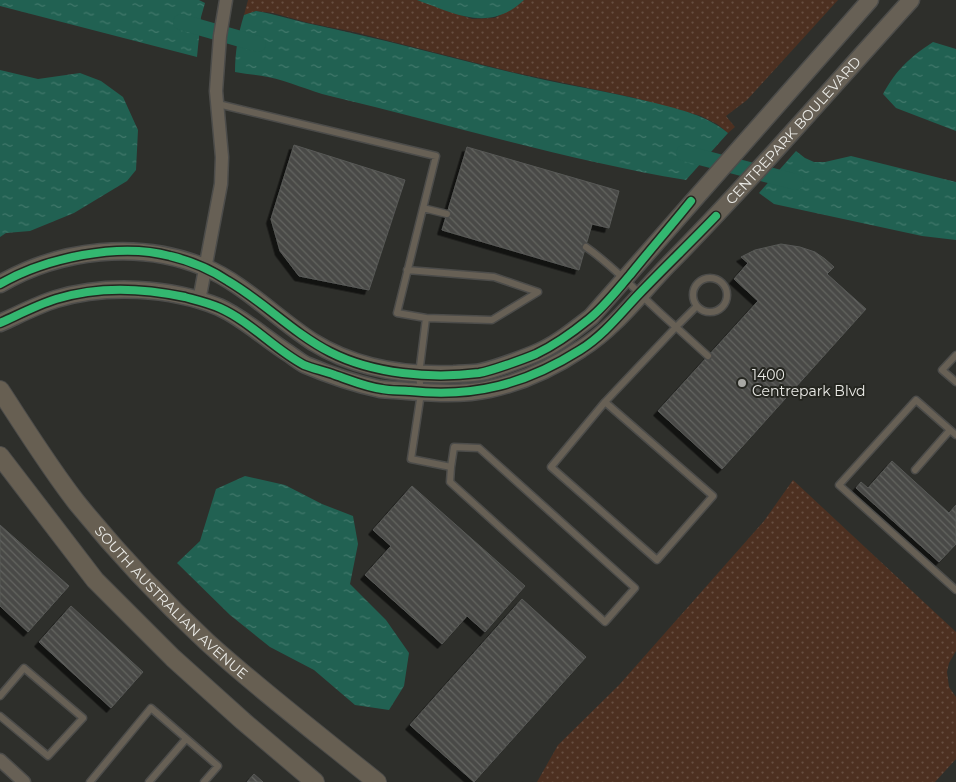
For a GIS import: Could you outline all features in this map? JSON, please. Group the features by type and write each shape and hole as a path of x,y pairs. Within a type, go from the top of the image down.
{"main road":[{"name":"SOUTH AUSTRALIAN AVENUE","path":"0,390 77,503 153,588 214,648 377,782"},
{"path":"0,456 95,580 173,658 242,721 315,782"}],"street":[{"path":"199,301 221,184 222,157 217,97 220,36 226,0"},
{"name":"CENTREPARK BOULEVARD","path":"0,284 50,262 86,254 138,251 168,255 205,267 230,282 294,330 330,352 352,361 382,369 419,374 480,373 536,354 565,337 591,317 870,0"},
{"name":"CENTREPARK BOULEVARD","path":"0,323 54,300 94,291 139,289 165,293 220,308 238,318 304,364 358,383 382,389 457,393 489,389 527,377 580,350 605,332 716,216 911,0"},
{"path":"0,760 24,782"}],"lane":[{"path":"217,97 436,156 397,312 426,318 492,320 538,292 494,277 408,270"},
{"path":"423,208 447,214"},
{"path":"586,247 626,279 652,308 708,356"},
{"path":"710,278 720,281 726,290 726,302 723,306 712,312 701,310 697,306 692,296 699,281 710,278"},
{"path":"605,402 713,496 657,560 551,467 605,402 697,306"},
{"path":"426,318 419,374 421,392 411,458 450,467"},
{"path":"956,355 942,370 956,382"},
{"path":"955,588 839,485 916,400 956,435"},
{"path":"914,470 950,430"},
{"path":"454,447 479,448 635,588 605,622 450,482 450,467 454,447"},
{"path":"0,696 24,668 82,718 48,756 0,716"},
{"path":"90,782 151,708 218,766 204,782"},
{"path":"149,782 186,739"}],"shaded area":[{"path":"248,0 417,0 472,19 495,18 524,0 838,0 747,100 726,116 735,127 728,133 717,124 701,116 631,97 512,72 273,13 256,11 244,15"},
{"path":"793,480 956,632 956,651 949,663 947,672 949,687 956,697 956,759 935,782 537,782 558,745 619,685 764,521"}],"water":[{"path":"0,0 199,0 205,3 201,17 197,57 0,6"},
{"path":"417,0 524,0 511,10 498,16 472,18 445,11"},
{"path":"256,11 528,76 655,103 702,117 728,133 686,180 552,152 330,96 276,79 235,72 237,43 244,15"},
{"path":"933,42 956,49 956,131 896,108 883,94 904,65"},
{"path":"0,70 38,79 80,73 101,81 123,97 138,130 136,170 127,181 74,213 30,231 6,233 0,237"},
{"path":"796,151 814,162 825,162 851,156 956,182 956,240 922,236 774,204 759,193"},
{"path":"245,476 285,485 322,504 353,516 358,544 350,584 386,620 409,653 404,686 389,710 355,705 314,670 270,647 230,615 177,563 200,541 216,489"}],"building":[{"path":"294,145 405,180 369,290 299,276 280,251 271,219"},
{"path":"467,147 619,191 609,228 592,224 579,270 442,230"},
{"name":"1400 Centrepark Blvd","path":"781,244 815,252 825,259 834,267 827,274 866,309 722,469 658,411 758,301 734,279 748,263 741,257 755,250"},
{"path":"892,461 949,513 956,505 956,544 939,562 856,488 861,482 868,488"},
{"path":"412,486 525,586 485,632 467,616 442,644 365,575 391,546 373,530"},
{"path":"0,525 69,586 28,632 0,606"},
{"path":"522,599 586,657 474,782 410,725"},
{"path":"71,606 143,672 111,708 39,642"},
{"path":"254,774 263,782 247,782"}],"waterway":[{"path":"181,22 258,44"},
{"path":"684,153 796,182"}],"cycle path":[{"path":"0,284 38,267 83,255 128,251 150,252 185,260 214,273 254,298 316,344 347,359 383,370 403,373 422,375 479,373 536,354 564,338 589,319 615,292 691,201"},
{"path":"0,323 49,301 88,292 136,290 169,294 198,300 220,308 242,321 304,365 364,385 389,390 433,393 478,390 499,386 540,372 589,344 611,324 716,216"}],"place":[{"name":"1400 Centrepark Blvd","path":"742,383"}]}
